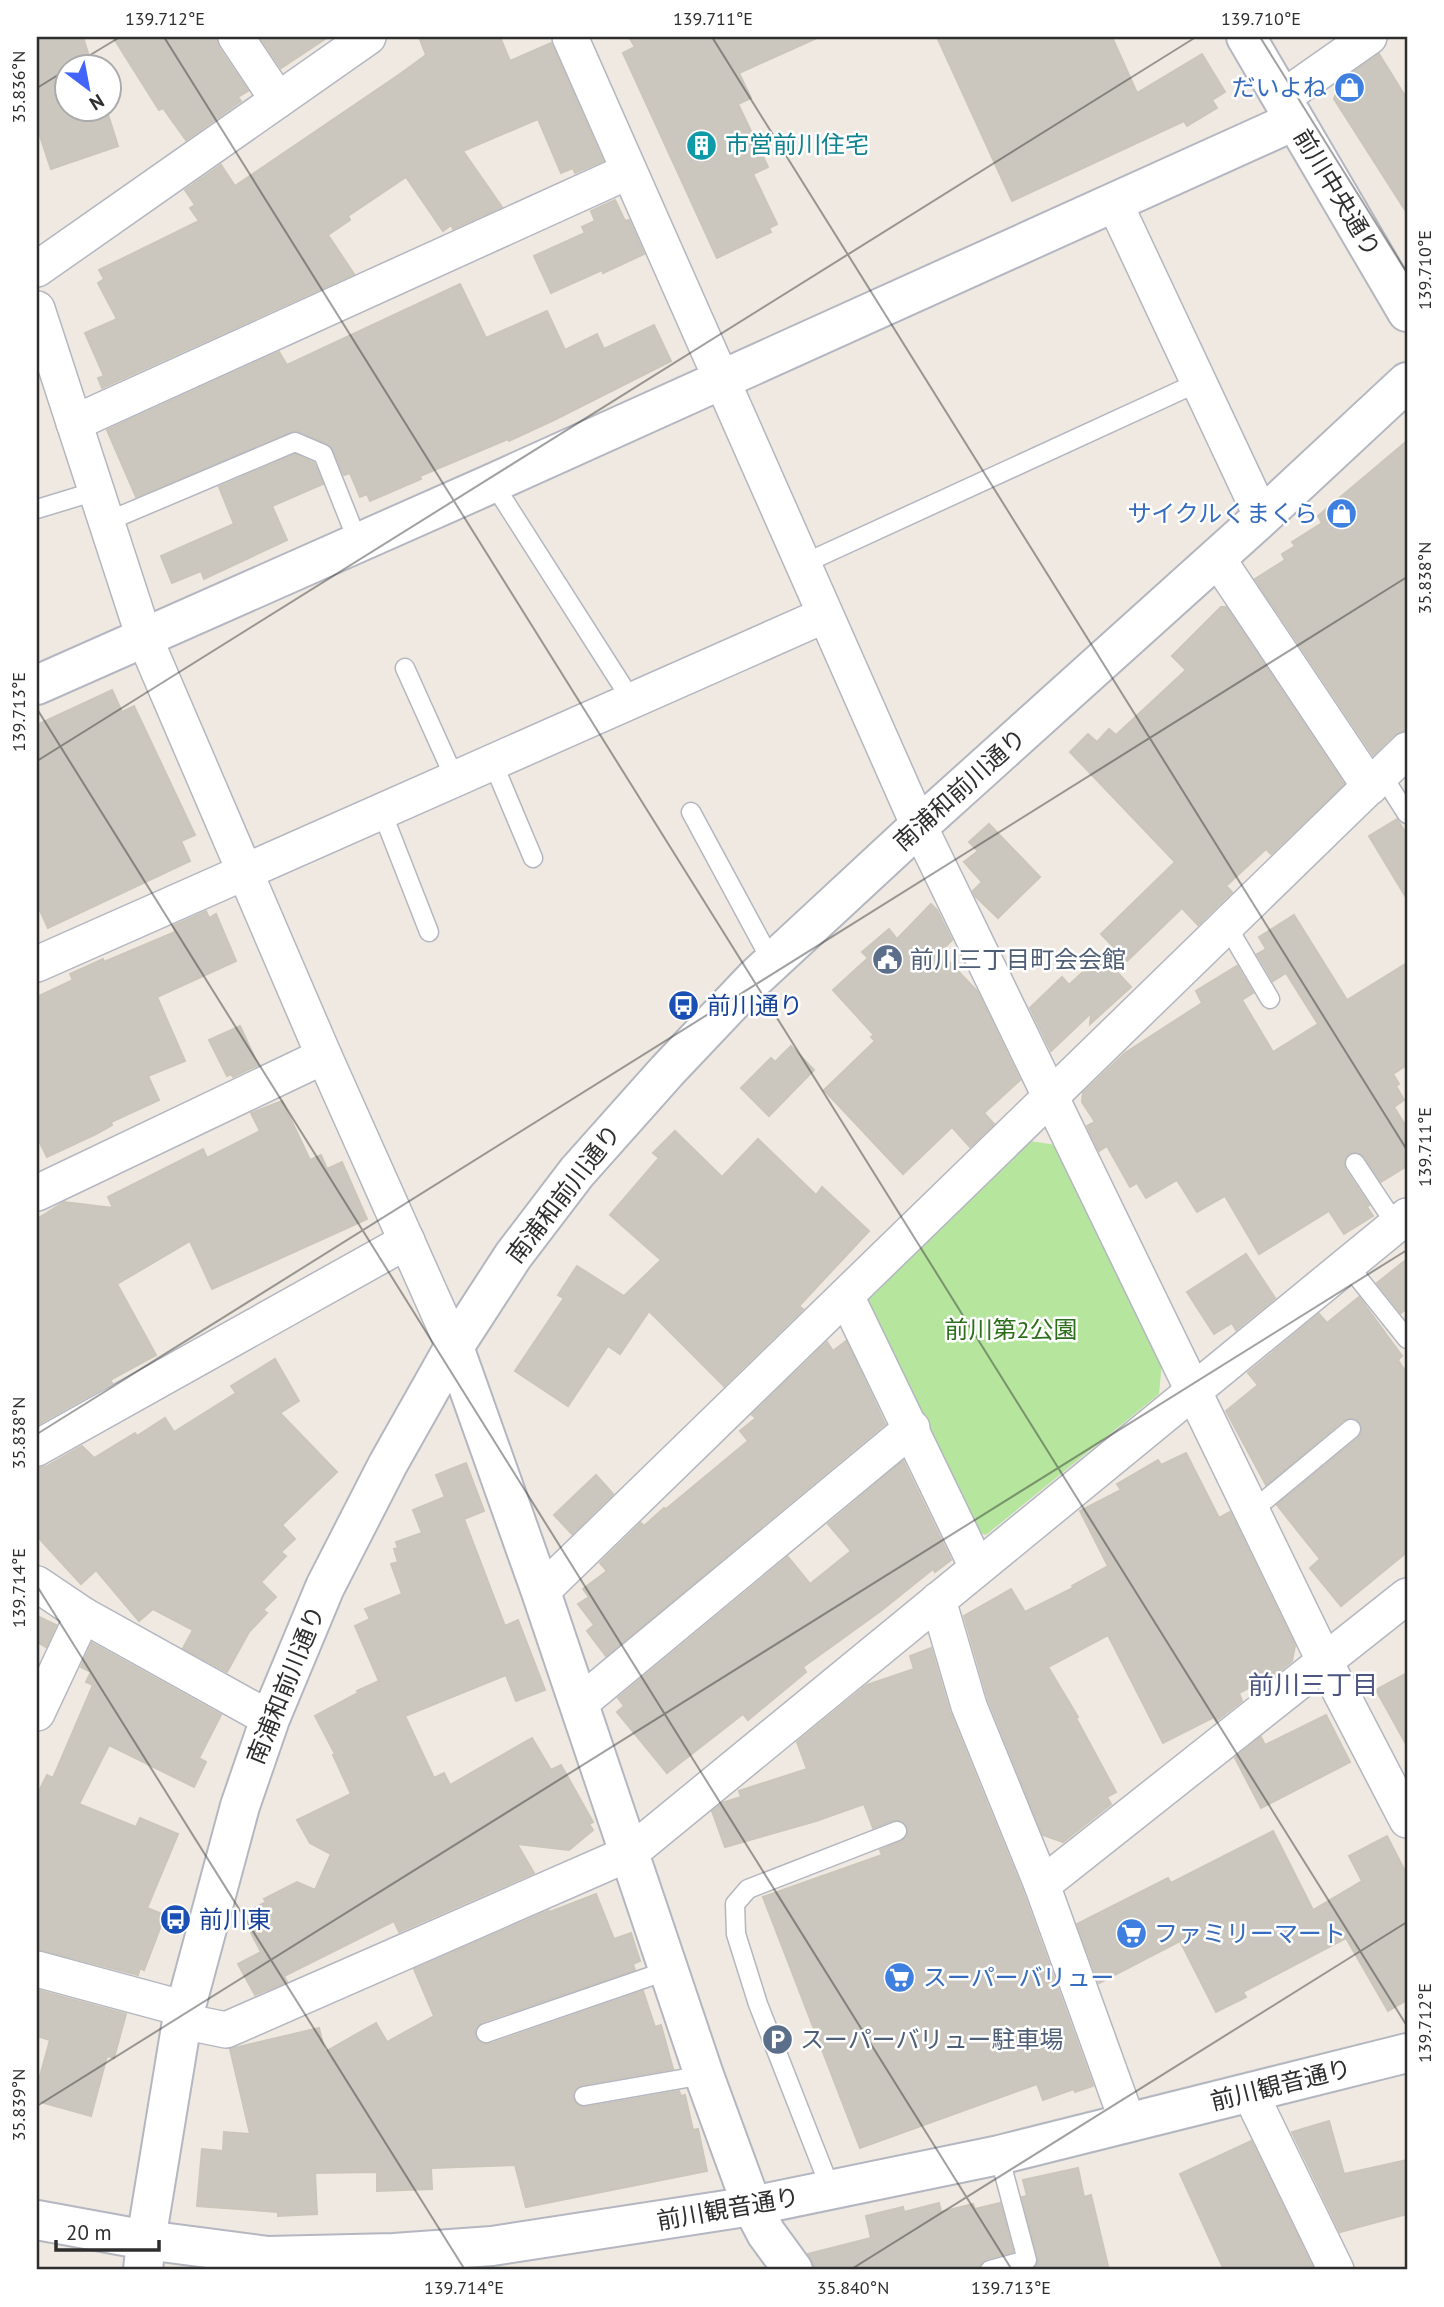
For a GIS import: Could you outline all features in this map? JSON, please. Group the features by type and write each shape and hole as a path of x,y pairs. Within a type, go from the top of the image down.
{"street":[{"path":"236,37 278,100"},
{"path":"37,269 368,37"},
{"path":"570,37 919,826 1325,1662 1407,1820"},
{"name":"前川中央通り","path":"1246,37 1407,312"},
{"path":"37,685 1114,202 1288,109 1369,37"},
{"path":"74,423 629,171"},
{"path":"1114,202 1262,517"},
{"path":"37,309 144,637 324,1056 454,1347 541,1592 704,2075 752,2207 766,2233 793,2270"},
{"name":"南浦和前川通り","path":"144,2255 183,2015 240,1806 270,1719 326,1587 388,1464 454,1347 513,1256 577,1172 667,1071 772,962 1407,382"},
{"path":"1217,558 1376,781"},
{"path":"37,964 825,615"},
{"path":"541,1592 1407,750"},
{"path":"37,1193 324,1056"},
{"path":"37,1969 226,2029 630,1853 1192,1390 1402,1221"},
{"path":"37,1448 407,1241"},
{"path":"846,1296 977,1567"},
{"path":"579,1704 912,1428"},
{"path":"37,1584 83,1615 270,1719"},
{"path":"1042,1885 1407,1595"},
{"path":"938,1600 969,1706 1042,1885 1128,2123"},
{"path":"37,1713 83,1615"},
{"name":"前川観音通り","path":"37,2220 144,2255 270,2263 492,2246 752,2207 999,2155 1407,2053"},
{"path":"1250,2093 1336,2270"}],"lane":[{"path":"803,564 1199,383"},
{"path":"37,509 101,506 295,442 323,454 358,542"},
{"path":"493,482 632,701"},
{"path":"405,668 455,779"},
{"path":"493,762 533,858"},
{"path":"1376,781 1407,814"},
{"path":"382,812 429,932"},
{"path":"691,813 772,962"},
{"path":"1227,926 1270,999"},
{"path":"1355,1163 1402,1221"},
{"path":"1348,1264 1407,1339"},
{"path":"1251,1511 1351,1429"},
{"path":"831,2190 758,2004 736,1934 736,1904 748,1889 897,1831"},
{"path":"485,2033 669,1970"},
{"path":"584,2096 704,2075"},
{"path":"990,2270 1027,2260 999,2155"}],"green space":[{"name":"前川第2公園","path":"1030,1141 1056,1145 1162,1362 1159,1394 986,1535 971,1530 868,1316 868,1297"}],"building":[{"path":"37,37 83,37 88,52 52,52 52,122 110,122 118,146 51,169 37,127"},
{"path":"113,37 216,37 219,48 248,91 238,97 241,101 186,140 163,108 159,110"},
{"path":"260,37 328,37 281,68"},
{"path":"419,37 500,37 510,61 551,43 603,161 575,173 573,168 561,173 538,119 463,151 502,207 453,229 451,225 443,231 406,177 348,216 350,220 328,235 354,274 102,388 98,378 104,376 85,333 117,319 98,283 104,279 99,270 199,221 190,208 195,205 185,190 221,165 235,186 426,55"},
{"name":"市営前川住宅","path":"629,37 819,37 739,73 751,98 738,104 768,167 753,174 777,224 769,228 771,232 717,258 623,53 635,47"},
{"path":"937,37 1112,37 1137,93 1202,54 1225,92 1212,100 1217,108 1187,126 1184,121 1012,201"},
{"path":"1379,54 1407,99 1407,213 1334,99 1341,81"},
{"path":"615,200 625,221 629,220 644,254 551,293 534,256 585,233 582,227 595,221 591,211"},
{"path":"460,284 486,338 547,311 565,350 597,334 604,349 654,325 671,361 509,441 508,439 420,476 421,479 370,501 367,494 360,497 350,473 344,475 331,446 296,431 136,497 107,430 279,352 287,365"},
{"path":"1407,441 1407,730 1394,735 1373,755 1255,579 1285,560 1282,554 1295,546 1292,542 1322,523 1318,516"},
{"path":"295,454 314,463 323,484 272,506 287,540 204,579 201,571 172,583 161,556 234,524 219,487"},
{"path":"1221,607 1226,607 1344,784 1271,854 1266,849 1226,886 1232,892 1198,925 1182,908 1127,961 1101,934 1175,862 1070,752 1088,734 1097,742 1109,729 1116,735 1186,670 1172,656"},
{"path":"112,690 122,712 134,706 195,835 181,841 190,861 48,928 37,904 37,725"},
{"path":"1397,819 1407,835 1407,899 1369,836"},
{"path":"989,824 1040,877 998,918 975,896 973,891 982,882 964,862 978,851 969,842"},
{"path":"931,904 937,910 952,940 940,952 977,991 1020,1080 984,1113 994,1124 970,1147 952,1127 903,1174 824,1090 875,1041 871,1037 874,1035 833,990 868,958 862,952 889,929 897,939"},
{"path":"206,911 209,918 216,914 236,961 157,997 185,1061 148,1076 159,1100 111,1122 112,1125 96,1134 47,1157 37,1137 37,997 73,980 70,974 175,932 173,926"},
{"path":"1294,915 1347,1000 1407,963 1407,1065 1393,1074 1404,1100 1394,1107 1407,1128 1407,1166 1381,1182 1364,1156 1355,1152 1349,1153 1345,1159 1345,1169 1369,1205 1367,1207 1373,1216 1344,1234 1329,1211 1259,1254 1225,1196 1197,1212 1177,1180 1146,1198 1137,1183 1130,1187 1107,1146 1099,1151 1087,1126 1095,1122 1082,1102 1083,1093 1125,1053 1202,1003 1196,991 1237,966 1253,993 1242,1000 1273,1052 1318,1024 1286,973 1273,981 1257,954 1266,949 1259,937"},
{"path":"1101,955 1131,987 1090,1024 1091,1013 1051,1051 1030,1008 1062,977 1069,985"},
{"path":"240,1026 258,1065 233,1077 231,1074 227,1076 209,1040"},
{"path":"791,1046 814,1070 769,1116 741,1088 771,1058 775,1062"},
{"path":"282,1101 310,1160 321,1155 327,1169 342,1162 367,1219 212,1289 190,1241 117,1284 156,1355 37,1425 37,1219 64,1202 113,1208 108,1197 203,1149 207,1158 260,1131 251,1113"},
{"path":"675,1131 722,1177 758,1139 816,1195 822,1187 869,1231 799,1306 803,1309 724,1386 649,1311 620,1354 608,1346 568,1406 515,1371 564,1298 558,1295 577,1266 624,1296 661,1260 610,1215 659,1158 653,1153"},
{"path":"1246,1254 1275,1298 1236,1330 1232,1323 1214,1334 1187,1292"},
{"path":"1407,1259 1407,1308 1401,1313 1377,1283"},
{"path":"1359,1297 1402,1356 1398,1360 1407,1374 1407,1552 1341,1606 1310,1568 1320,1559 1277,1505 1358,1438 1362,1432 1360,1422 1354,1418 1344,1420 1266,1485 1226,1411 1258,1385 1248,1373 1319,1314 1327,1323"},
{"path":"846,1341 885,1424 606,1656 587,1631 594,1625 578,1604 589,1597 583,1589 607,1571 600,1563 641,1523 644,1526 748,1441 740,1431 756,1418 752,1415 827,1342 833,1351"},
{"path":"275,1359 299,1401 280,1413 337,1472 282,1525 295,1539 281,1552 286,1556 261,1582 276,1597 263,1610 267,1613 249,1632 227,1672 183,1648 193,1630 153,1609 139,1621 96,1570 81,1584 37,1536 37,1468 47,1466 82,1446 94,1458 165,1418 174,1432 236,1393 231,1386"},
{"path":"1186,1453 1219,1518 1230,1512 1295,1646 1292,1661 1277,1673 1239,1693 1242,1701 1216,1721 1214,1717 1163,1743 1108,1635 1048,1667 1078,1717 1076,1718 1116,1792 1107,1797 1111,1804 1063,1842 1043,1835 988,1699 964,1616 1011,1589 1025,1612 1073,1588 1072,1586 1108,1566 1080,1511 1121,1490 1117,1484 1158,1460 1161,1465"},
{"path":"903,1461 951,1560 935,1572 933,1569 803,1667 806,1672 748,1720 743,1714 667,1773 617,1712 624,1706 618,1698 788,1557 810,1584 851,1551 828,1524"},
{"path":"466,1463 484,1511 464,1519 505,1626 518,1620 545,1690 516,1701 506,1675 405,1716 434,1778 444,1773 450,1785 532,1738 551,1770 561,1765 593,1822 589,1824 593,1830 569,1850 517,1844 534,1873 399,1932 394,1921 284,1976 287,1982 255,1995 238,1964 261,1952 250,1931 260,1926 251,1910 266,1902 264,1899 297,1882 315,1890 331,1854 310,1843 297,1820 351,1794 333,1755 335,1754 315,1716 379,1681 355,1626 370,1619 365,1609 402,1594 391,1564 398,1562 394,1549 398,1548 396,1542 422,1533 413,1510 445,1497 436,1475"},
{"path":"596,1475 613,1494 572,1534 554,1515"},
{"path":"37,1616 56,1625 46,1647 37,1642"},
{"path":"92,1643 221,1715 199,1758 206,1762 194,1787 109,1745 79,1804 136,1827 140,1818 178,1834 147,1908 165,1915 144,1970 140,1968 138,1975 37,1949 37,1795 47,1775 53,1778 93,1685 86,1682 91,1672 81,1667"},
{"path":"931,1648 950,1713 1023,1892 1093,2086 1075,2092 1074,2089 1043,2100 1037,2084 860,2148 763,1897 882,1855 880,1850 905,1839 907,1826 898,1820 873,1828 864,1804 725,1847 712,1811 722,1803 741,1797 739,1791 807,1769 797,1742 867,1685 914,1669 910,1656"},
{"path":"1407,1673 1407,1746 1376,1690"},
{"path":"1326,1715 1350,1762 1261,1808 1235,1758 1261,1737 1265,1745"},
{"path":"1273,1831 1313,1910 1362,1881 1349,1856 1387,1836 1407,1875 1407,2000 1388,2011 1346,1938 1243,1992 1246,1997 1216,2012 1180,1941 1099,1983 1077,1924 1168,1878 1171,1883"},
{"path":"596,1894 614,1939 631,1933 640,1961 633,1964 635,1970 482,2022 475,2030 476,2037 483,2044 490,2044 643,1991 655,2027 661,2025 673,2069 582,2085 574,2091 573,2099 579,2106 586,2107 679,2091 681,2096 685,2095 693,2130 698,2129 707,2171 526,2207 515,2165 431,2168 432,2189 377,2191 377,2172 315,2173 317,2214 278,2216 278,2212 197,2206 202,2149 223,2151 224,2132 250,2134 230,2049 319,2028 325,2052 376,2023 387,2042 434,2016 414,1969 548,1911 547,1913"},
{"path":"37,1990 126,2014 114,2058 107,2056 91,2116 37,2101 37,2087 50,2040 37,2036"},
{"path":"1329,2121 1344,2174 1407,2160 1407,2214 1340,2232 1292,2132"},
{"path":"1251,2141 1314,2270 1224,2270 1180,2174"},
{"path":"1078,2168 1084,2197 1091,2195 1109,2270 1031,2270 1038,2264 1038,2258 1022,2197 1027,2196 1023,2180"},
{"path":"939,2203 941,2212 973,2204 975,2209 1000,2203 1013,2252 986,2259 979,2270 814,2270 808,2254 871,2238 866,2216 903,2207 904,2212"}],"place":[{"name":"だいよね","path":"1350,88"},
{"name":"市営前川住宅","path":"702,145"},
{"name":"サイクルくまくら","path":"1341,514"},
{"name":"前川三丁目町会会館","path":"887,960"},
{"name":"前川通り","path":"684,1006"},
{"name":"前川東","path":"176,1920"},
{"name":"ファミリーマート","path":"1131,1934"},
{"name":"スーパーバリュー","path":"900,1978"},
{"name":"スーパーバリュー駐車場","path":"777,2040"}],"district":[{"name":"前川三丁目","path":"1313,1685"}]}
